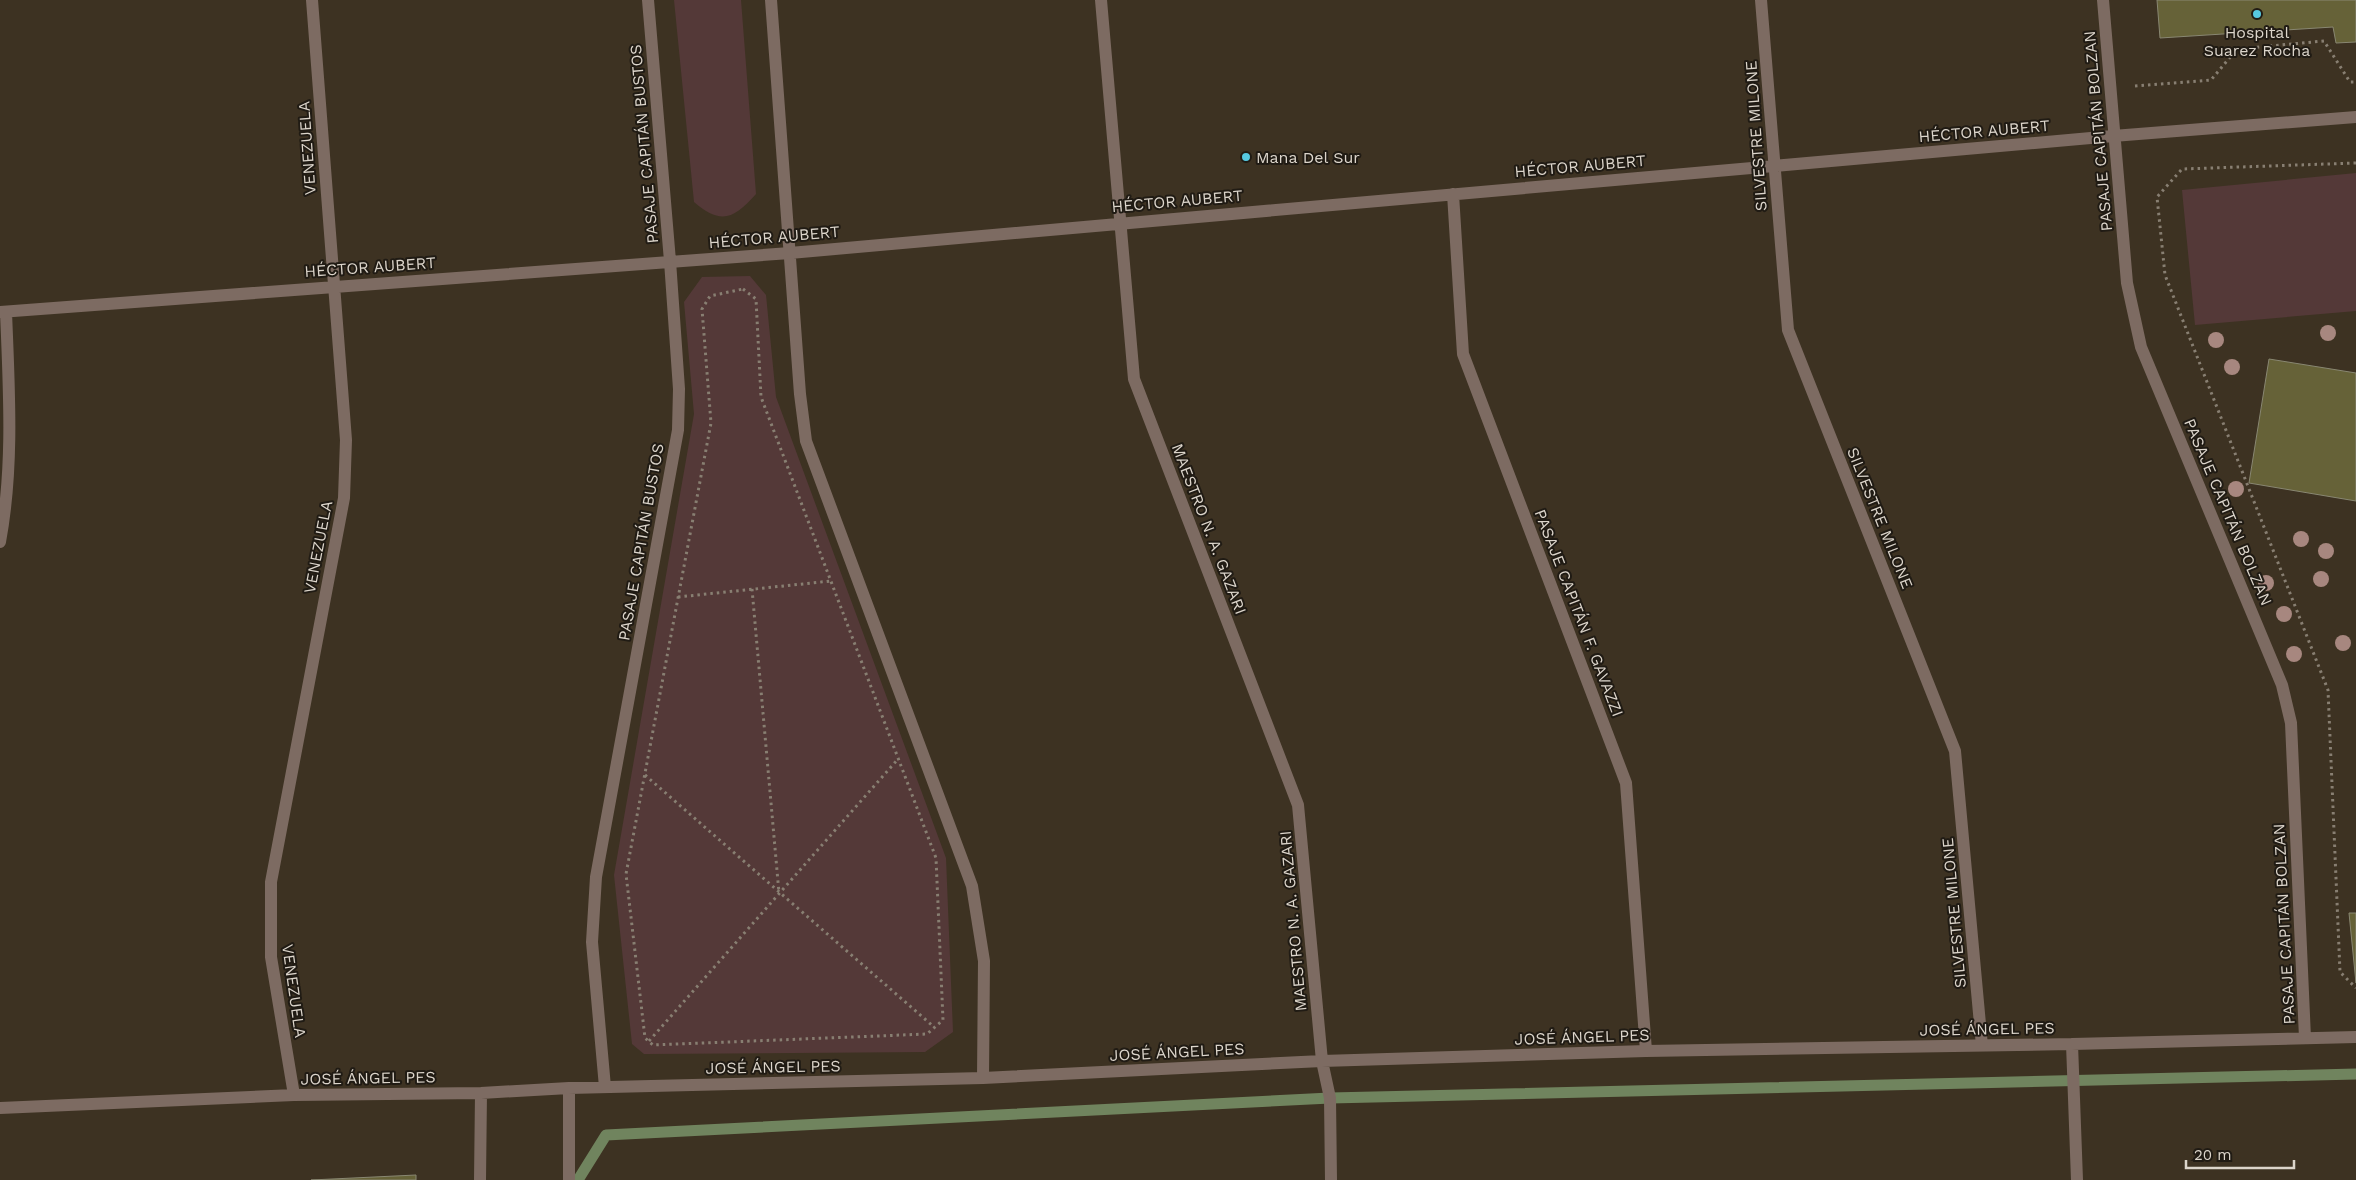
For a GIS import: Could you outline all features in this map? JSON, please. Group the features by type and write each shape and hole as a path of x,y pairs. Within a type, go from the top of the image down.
{"street":[{"name":"VENEZUELA","path":"294,1095 271,957 271,882 344,498 346,440 312,0"},
{"name":"PASAJE CAPITÁN BUSTOS","path":"605,1087 592,942 596,877 678,430 679,389 648,0"},
{"path":"771,0 800,394 806,441 972,886 984,961 983,1078"},
{"name":"MAESTRO N. A. GAZARI","path":"1101,0 1117,173 1118,222 1134,379 1298,805 1322,1061 1330,1098 1331,1180"},
{"name":"SILVESTRE MILONE","path":"1761,0 1773,123 1774,165 1788,330 1956,751 1982,1046"},
{"name":"PASAJE CAPITÁN BOLZAN","path":"2103,0 2113,136 2128,283 2141,347 2282,685 2291,723 2305,1038"},
{"name":"HÉCTOR AUBERT","path":"3,312 790,253 1118,222 1774,165 2356,117"},
{"name":"PASAJE CAPITÁN F. GAVAZZI","path":"1453,194 1464,354 1626,783 1646,1051"},
{"path":"0,542 8,502 10,422 3,312"},
{"name":"JOSÉ ÁNGEL PES","path":"0,1108 294,1095 481,1093 569,1088 983,1078 1322,1061 1646,1051 1982,1046 2356,1037"},
{"path":"2072,1044 2077,1180"},
{"path":"569,1088 569,1180"},
{"path":"480,1180 481,1093"}],"path":[{"path":"2134,86 2212,80 2237,49 2324,41 2350,82 2356,82"},
{"path":"2356,163 2182,169 2158,196 2165,275 2328,690 2340,972 2356,988"},
{"path":"743,289 756,300 761,397 936,858 943,1020 927,1034 653,1045 645,1038 626,874 678,597 711,423 702,309 710,296 743,289"},
{"path":"678,597 831,581"},
{"path":"752,589 779,894"},
{"path":"649,1041 898,759"},
{"path":"645,775 934,1028"}],"shaded area":[{"path":"674,0 741,0 756,194 741,209 727,216 712,214 694,202"},
{"path":"2356,173 2356,311 2195,325 2182,190"},
{"path":"750,276 766,295 776,397 946,858 953,1032 925,1052 644,1054 632,1044 614,875 694,414 684,302 702,277"}],"building":[{"name":"Hospital Suarez Rocha","path":"2157,0 2356,0 2356,42 2336,43 2333,27 2160,38"},
{"path":"2269,359 2356,373 2356,501 2249,483"},
{"path":"2349,913 2356,913 2356,983"},
{"path":"416,1175 416,1180 311,1180"}],"waterway":[{"path":"578,1180 606,1135 1330,1098 2356,1074"}],"place":[{"name":"Hospital Suarez Rocha","path":"2257,14"},
{"name":"Mana Del Sur","path":"1246,157"}]}
